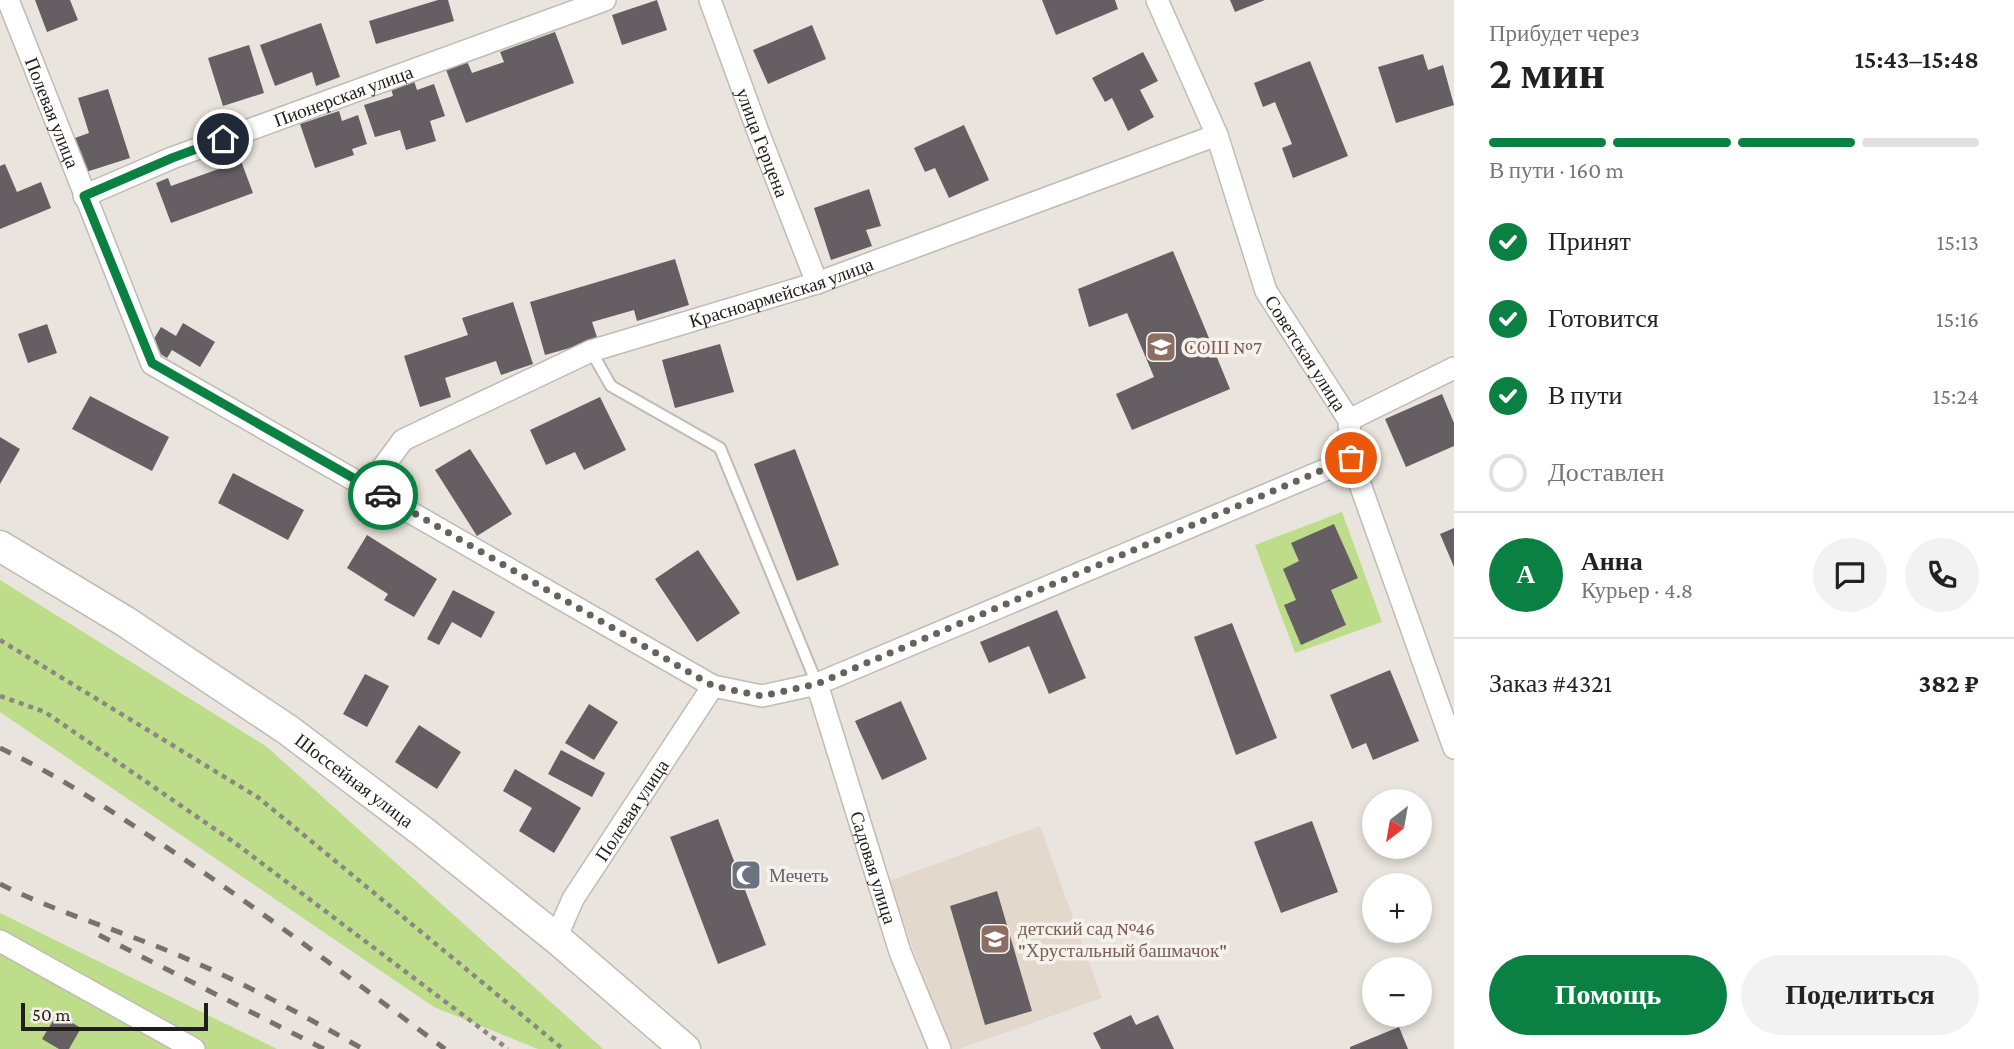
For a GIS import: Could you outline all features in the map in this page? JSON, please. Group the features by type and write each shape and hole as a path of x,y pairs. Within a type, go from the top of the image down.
{"main road":[{"name":"Шоссейная улица","path":"0,546 126,622 288,730 422,831 556,938 685,1049"}],"street":[{"name":"Полевая улица","path":"8,0 152,363 713,686 762,696 817,684 1351,458"},
{"name":"Пионерская улица","path":"84,196 172,158 605,0"},
{"name":"улица Герцена","path":"710,0 817,284"},
{"name":"Советская улица","path":"1157,0 1217,135 1266,291 1349,420 1351,458 1454,748"},
{"name":"Красноармейская улица","path":"369,486 403,440 591,351 817,284 1217,135"},
{"path":"1349,420 1454,369"},
{"name":"Садовая улица","path":"817,684 900,952 940,1049"},
{"name":"Полевая улица","path":"556,938 573,899 713,686"},
{"path":"0,941 194,1049"}],"lane":[{"path":"591,351 611,386 720,448 817,684"}],"path":[{"path":"0,640 259,798 564,1049"},
{"path":"0,696 45,712 235,843 508,1049"}],"shaded area":[{"name":"детский сад №46 \"Хрустальный башмачок\"","path":"1040,826 1102,998 959,1049 949,1049 889,881"}],"green space":[{"path":"1342,512 1382,622 1295,653 1255,545"},
{"path":"0,580 267,747 603,1049 538,1049 434,1007 0,712"},
{"path":"0,913 277,1049 0,1049"}],"building":[{"path":"35,0 70,0 78,20 47,32"},
{"path":"438,0 448,0 454,21 376,44 369,21"},
{"path":"657,0 667,30 622,45 612,15"},
{"path":"1042,0 1115,0 1118,9 1056,35"},
{"path":"1230,0 1265,0 1235,12"},
{"path":"321,23 340,77 316,86 312,72 275,86 260,45"},
{"path":"812,25 826,59 768,84 753,50"},
{"path":"555,32 574,83 466,123 445,67 466,59 472,73 504,62 500,52"},
{"path":"249,45 264,93 223,106 208,58"},
{"path":"1143,52 1158,81 1140,90 1154,117 1128,131 1112,98 1105,102 1092,78"},
{"path":"1423,54 1428,70 1443,65 1454,105 1396,123 1378,67"},
{"path":"1310,61 1348,156 1293,178 1282,148 1292,144 1275,102 1263,107 1254,83"},
{"path":"414,81 417,90 434,84 445,116 430,121 436,141 406,150 400,130 375,137 364,105 393,96 391,88"},
{"path":"108,89 130,158 83,173 72,139 89,133 78,98"},
{"path":"339,111 342,121 358,115 367,144 352,149 354,155 315,168 300,124"},
{"path":"964,125 989,180 949,198 935,168 925,172 914,148"},
{"path":"241,161 253,193 171,223 156,183 168,178 171,186"},
{"path":"5,164 17,192 41,182 51,208 0,229 0,166"},
{"path":"869,189 881,226 866,230 872,246 831,260 814,208"},
{"path":"1173,251 1230,389 1132,430 1116,394 1154,377 1127,313 1089,327 1078,289"},
{"path":"675,259 689,305 637,321 634,310 592,322 598,340 545,355 530,302"},
{"path":"513,302 533,364 501,375 496,361 445,378 451,397 420,407 404,356 468,335 462,318"},
{"path":"183,323 215,342 200,367 172,350 167,358 149,347 161,327 176,336"},
{"path":"47,324 57,353 28,363 18,334"},
{"path":"720,344 734,392 675,408 662,360"},
{"path":"1442,394 1454,423 1454,446 1406,467 1385,419"},
{"path":"90,396 169,437 152,471 72,429"},
{"path":"600,397 626,450 584,470 575,452 546,465 530,430"},
{"path":"0,437 20,449 0,484"},
{"path":"470,449 512,514 477,536 435,470"},
{"path":"795,449 839,565 797,581 754,464"},
{"path":"233,473 304,510 288,540 218,503"},
{"path":"1334,524 1358,578 1331,590 1346,625 1301,645 1284,605 1296,600 1283,569 1299,561 1291,543"},
{"path":"1454,528 1454,567 1440,534"},
{"path":"367,535 437,579 414,617 384,600 388,594 347,568"},
{"path":"698,550 740,613 697,642 655,579"},
{"path":"453,590 495,612 481,638 452,622 439,645 427,639"},
{"path":"1057,610 1086,678 1049,694 1029,646 989,663 980,642"},
{"path":"1232,623 1277,738 1236,755 1194,637"},
{"path":"1390,670 1419,741 1373,760 1366,743 1352,749 1330,695"},
{"path":"365,674 389,686 367,727 343,714"},
{"path":"901,701 927,759 882,780 855,721"},
{"path":"589,704 618,722 594,760 565,743"},
{"path":"419,725 461,752 437,789 395,762"},
{"path":"561,750 605,773 592,797 548,774"},
{"path":"515,769 581,808 554,853 519,831 532,808 503,791"},
{"path":"718,819 766,945 718,964 670,837"},
{"path":"1312,821 1338,892 1281,913 1254,842"},
{"path":"997,891 1032,1011 985,1025 950,906"},
{"path":"57,1014 81,1028 69,1049 59,1049 42,1039"},
{"path":"1131,1015 1136,1025 1158,1015 1174,1049 1101,1049 1093,1033"},
{"path":"1399,1027 1408,1049 1350,1049"}],"railway":[{"path":"0,748 82,792 197,868 445,1049"},
{"path":"0,884 44,904 202,965 272,999 363,1049"},
{"path":"99,935 324,1049"}],"way so far":[{"path":"383,495 713,686 762,696 817,684 1351,458"}],"place":[{"name":"СОШ №7","path":"1161,347"},
{"name":"Мечеть","path":"746,875"},
{"name":"детский сад №46 \"Хрустальный башмачок\"","path":"995,939"}],"route":[{"path":"223,139 84,196 152,363 383,495"}]}
